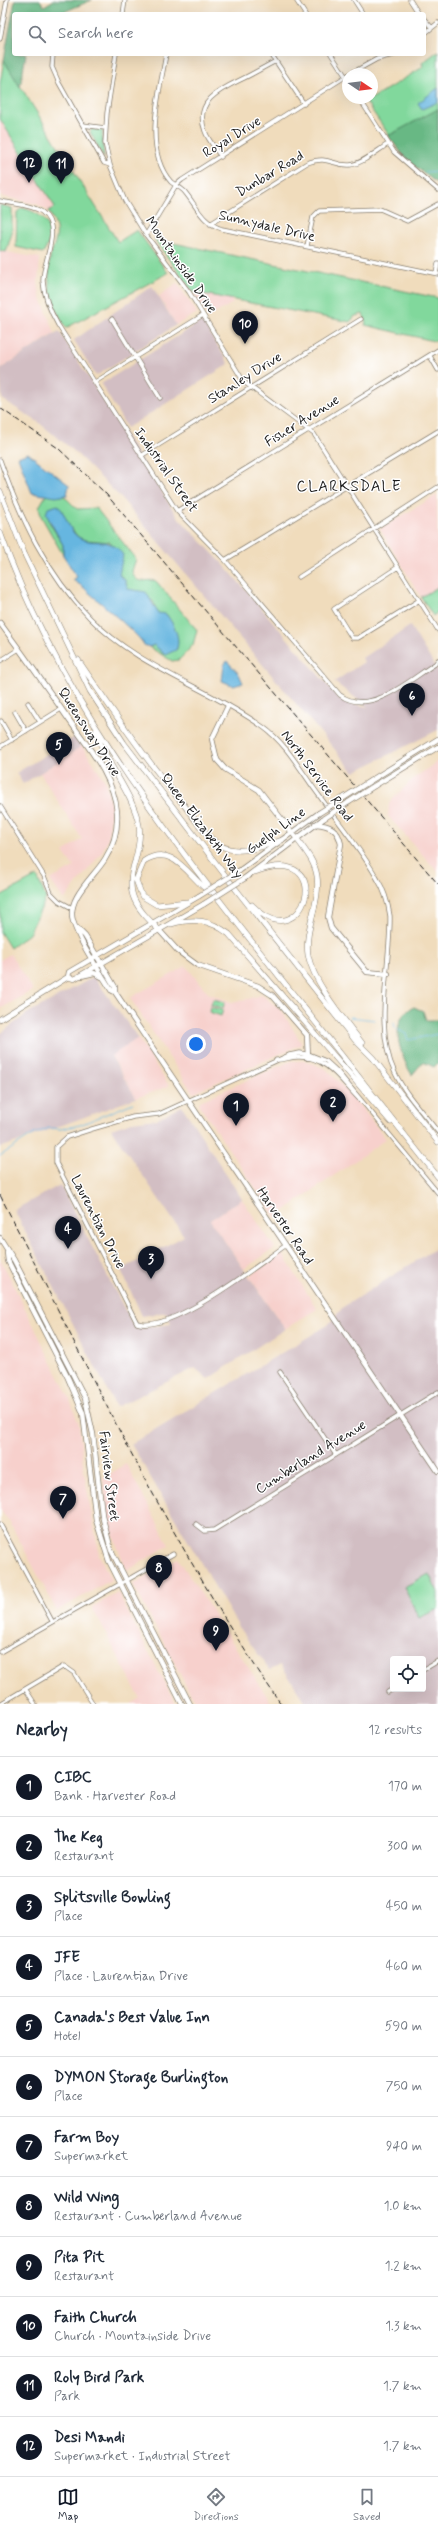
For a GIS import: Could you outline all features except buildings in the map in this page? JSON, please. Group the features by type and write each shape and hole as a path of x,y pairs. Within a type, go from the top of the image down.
{"highway":[{"name":"Queen Elizabeth Way","path":"0,491 24,553 90,691 124,743 231,883 355,1040 373,1058 438,1142"},
{"path":"0,532 38,627 95,726 135,786 214,894 438,1177"},
{"path":"56,621 76,656 142,754 212,839 228,848 240,850 264,847 282,840"},
{"path":"95,726 101,748 132,806 139,824 139,840 130,882 130,892 135,903 158,930"},
{"path":"297,839 311,860 317,877 316,894 308,939 311,966 332,1001 373,1058"},
{"path":"186,902 157,905 142,896 136,880 144,861 157,856 172,857 214,894"},
{"path":"231,883 255,908 272,920 287,920 302,909 307,891 305,881 297,872 289,867 276,865 255,872"},
{"path":"171,924 192,919 207,920 229,934 387,1118 399,1128"}],"main road":[{"name":"Queensway Drive","path":"0,623 61,709 108,779 116,802 117,820 112,844 106,858 75,900 72,908"},
{"path":"228,706 212,740 217,760 225,769 259,790 270,802 297,839"},
{"name":"Guelph Line","path":"0,1019 68,977 69,972 239,871 319,813 438,738"},
{"name":"Guelph Line","path":"74,978 171,924 255,872 315,824 438,747"},
{"path":"315,824 333,828 339,835 341,844 328,916 331,928 367,972 388,974"},
{"path":"72,908 73,920 80,939 94,957"},
{"path":"158,930 178,950 197,965 258,986 272,995 306,1035 309,1042 308,1056"},
{"name":"Harvester Road","path":"94,957 111,990 115,992 284,1246 438,1471"},
{"name":"Harvester Road","path":"98,964 115,987 115,992"},
{"path":"68,977 74,978 94,973 106,982"},
{"name":"Fairview Street","path":"0,1238 7,1252 14,1260 84,1398 93,1434 105,1531 125,1580 190,1704"},
{"name":"Fairview Street","path":"7,1252 8,1261 68,1378 83,1413 96,1520 102,1543 120,1583 182,1704"}],"street":[{"path":"0,39 7,0"},
{"path":"123,12 125,0"},
{"path":"296,0 304,12"},
{"path":"354,0 362,12"},
{"path":"410,0 419,12"},
{"path":"426,21 432,28"},
{"path":"426,32 438,23"},
{"path":"53,56 53,70 104,163 110,165"},
{"name":"Mountainside Drive","path":"116,56 105,128 110,165 119,190 146,235 189,292 244,382 310,429 418,601 438,630"},
{"name":"Sunnydale Drive","path":"166,56 154,142 169,178 183,190 202,218 210,224 222,229 437,274 438,264"},
{"path":"272,56 304,104"},
{"path":"332,56 342,69"},
{"name":"Royal Drive","path":"362,68 385,56"},
{"path":"221,157 203,125 203,110 207,102 220,89 276,61"},
{"name":"Royal Drive","path":"146,235 176,185 342,81"},
{"path":"363,104 388,144 413,170 438,190"},
{"path":"83,125 105,128"},
{"name":"Dunbar Road","path":"210,224 307,163 323,159 350,165 358,163 388,144"},
{"name":"Industrial Street","path":"0,201 36,209 46,216 50,223 52,239 44,270 48,305 141,456 177,511 225,560 295,644 345,698 362,703 377,700 436,664 438,660"},
{"path":"307,246 313,217 320,211 380,209 407,222 438,204"},
{"path":"95,382 203,315"},
{"path":"112,319 160,398"},
{"name":"Stanley Drive","path":"141,456 361,319"},
{"name":"Fisher Avenue","path":"177,511 438,350"},
{"path":"430,356 438,370"},
{"path":"225,560 438,431"},
{"name":"North Service Road","path":"0,460 25,526 52,570 90,619 138,657 228,706 262,726 276,738 379,880 387,899 390,916 385,1030 388,1054 404,1088 438,1132"},
{"path":"299,577 438,487"},
{"path":"398,567 334,609 352,638 358,638 418,601"},
{"path":"0,661 19,649"},
{"path":"28,703 40,722"},
{"path":"0,748 61,709"},
{"path":"15,712 26,731"},
{"path":"1,721 12,740"},
{"path":"0,806 44,876 51,893 59,901 72,908"},
{"path":"188,1102 276,1060 292,1054 308,1056 333,1066 438,1193"},
{"name":"Laurentian Drive","path":"188,1102 159,1114 134,1117 67,1137 56,1147 56,1163 137,1323 152,1324 196,1306 284,1246"},
{"path":"280,1372 336,1455"},
{"name":"Cumberland Avenue","path":"196,1524 205,1531 214,1530 438,1392"},
{"path":"0,1524 52,1621"},
{"path":"0,1652 52,1621 173,1554"},
{"path":"426,1668 438,1661"},
{"path":"0,1704 26,1690 64,1666 74,1673 93,1704"},
{"path":"26,1690 35,1704"}],"shaded area":[{"path":"0,119 55,208 48,211 37,204 0,196"},
{"path":"0,251 40,258 38,283 40,296 55,333 0,369"},
{"path":"177,283 197,313 176,325 159,296"},
{"path":"152,286 176,325 96,376 74,340"},
{"path":"193,292 231,299 233,303 209,317"},
{"path":"202,321 229,364 127,428 101,384"},
{"path":"59,331 177,516 224,565 336,695 345,702 368,707 334,682 364,662 362,658 410,626 438,671 438,730 354,772 121,498 74,451 38,422 2,399 0,369"},
{"path":"437,495 438,587 421,597 380,529"},
{"path":"75,737 82,746 23,784 16,773"},
{"path":"82,746 105,781 111,808 109,836 102,852 64,900 50,880 74,867 63,852 82,839 40,773"},
{"path":"438,761 438,872 388,816 389,804 395,797 413,779"},
{"path":"10,954 33,990 0,1009 0,960"},
{"path":"186,966 208,993 233,1003 262,995 282,1011 302,1044 193,1093 130,998"},
{"path":"94,977 138,1038 111,1056 136,1098 0,1148 0,1034 28,1013"},
{"path":"138,1038 169,1086 136,1098 111,1055"},
{"path":"291,1061 306,1061 326,1069 354,1098 386,1139 275,1217 199,1105 200,1101"},
{"path":"182,1106 242,1199 210,1220 285,1329 208,1379 195,1368 116,1407 14,1210 60,1185 135,1329 171,1324 166,1312 142,1316 121,1270 184,1236 111,1129 132,1122 157,1119"},
{"path":"242,1199 275,1248 244,1269 210,1220"},
{"path":"438,1247 438,1704 307,1704 281,1665 270,1670 241,1631 131,1444 328,1325 343,1307"},
{"path":"282,1253 317,1309 285,1329 249,1276"},
{"path":"0,1258 69,1397 79,1425 84,1472 99,1555 111,1580 57,1611 9,1521 0,1510"},
{"path":"126,1464 169,1545 127,1571 108,1523 103,1478"},
{"path":"178,1558 272,1704 198,1704 189,1691 133,1584"},
{"path":"118,1593 176,1704 131,1704 140,1698 92,1607"}],"green space":[{"path":"15,0 40,0 44,6 54,0 92,0 64,12 13,12"},
{"path":"12,16 12,56 26,56 20,87 4,60"},
{"path":"438,51 438,184 405,158 367,104 378,104 378,95 423,67 422,63"},
{"path":"4,60 118,242 137,230 168,273 66,328 52,299 49,284 49,267 56,240 56,227 48,211 55,207 0,119 0,83"},
{"path":"438,109 438,184 408,161 388,136"},
{"path":"92,129 102,130 104,158 90,132"},
{"path":"0,205 12,208 12,233 6,252 0,251"},
{"path":"22,208 37,214 47,224 50,237 48,245 43,253 16,247 17,212"},
{"path":"154,239 438,298 438,342 365,325 366,321 363,314 355,316 350,322 193,292"},
{"path":"46,495 64,496 77,509 96,508 136,559 132,571 136,579 142,581 156,581 197,630 193,645 179,660 172,661 149,647 154,645 163,654 177,649 175,631 166,614 158,614 153,601 128,589 125,580 118,573 114,548 110,542 85,540 78,537 71,528 48,520 63,545 63,555 41,516 39,507"},
{"path":"438,587 438,612 433,616 421,597"},
{"path":"37,876 46,898 29,934 10,948 0,932 0,896"},
{"path":"213,999 225,1002 223,1008 211,1005"},
{"path":"210,1007 223,1010 221,1016 209,1012"},
{"path":"414,1007 423,1011 426,1020 438,1020 438,1063 434,1067 423,1062 412,1075 403,1058 400,1048 398,1028 406,1012"},
{"path":"429,1574 438,1592 438,1609 419,1618 404,1587"}],"water":[{"path":"438,88 438,102 422,109 418,103"},
{"path":"28,453 69,485 67,495 56,497 32,493 18,457"},
{"path":"58,505 72,531 78,537 84,540 112,545 123,555 119,575 125,580 128,589 146,592 158,613 166,614 176,631 178,646 176,650 165,655 154,645 149,647 144,645 135,634 83,587 73,580 77,577 63,555 63,545 46,514 48,508"},
{"path":"227,661 239,674 243,683 234,686 222,681 224,665"}],"waterway":[{"path":"425,172 438,171"},
{"path":"350,1017 375,1020"},
{"path":"394,1023 395,1028 406,1034 408,1040 438,1034"},
{"path":"0,1156 34,1134 49,1128 61,1129 80,1125 133,1103"}],"railway":[{"path":"0,408 58,448 106,494 438,884"},
{"path":"0,1195 98,1390 167,1518 203,1582 241,1644 281,1704"}],"place":[{"name":"Desi Mandi","path":"29,183"},
{"name":"Roly Bird Park","path":"61,184"},
{"name":"Faith Church","path":"245,344"},
{"name":"DYMON Storage Burlington","path":"412,716"},
{"name":"Canada's Best Value Inn","path":"59,765"},
{"name":"The Keg","path":"333,1122"},
{"name":"CIBC","path":"236,1126"},
{"name":"JFE","path":"68,1249"},
{"name":"Splitsville Bowling","path":"151,1279"},
{"name":"Farm Boy","path":"63,1519"},
{"name":"Wild Wing","path":"159,1588"},
{"name":"Pita Pit","path":"216,1651"}],"district":[{"name":"CLARKSDALE","path":"349,487"}]}
